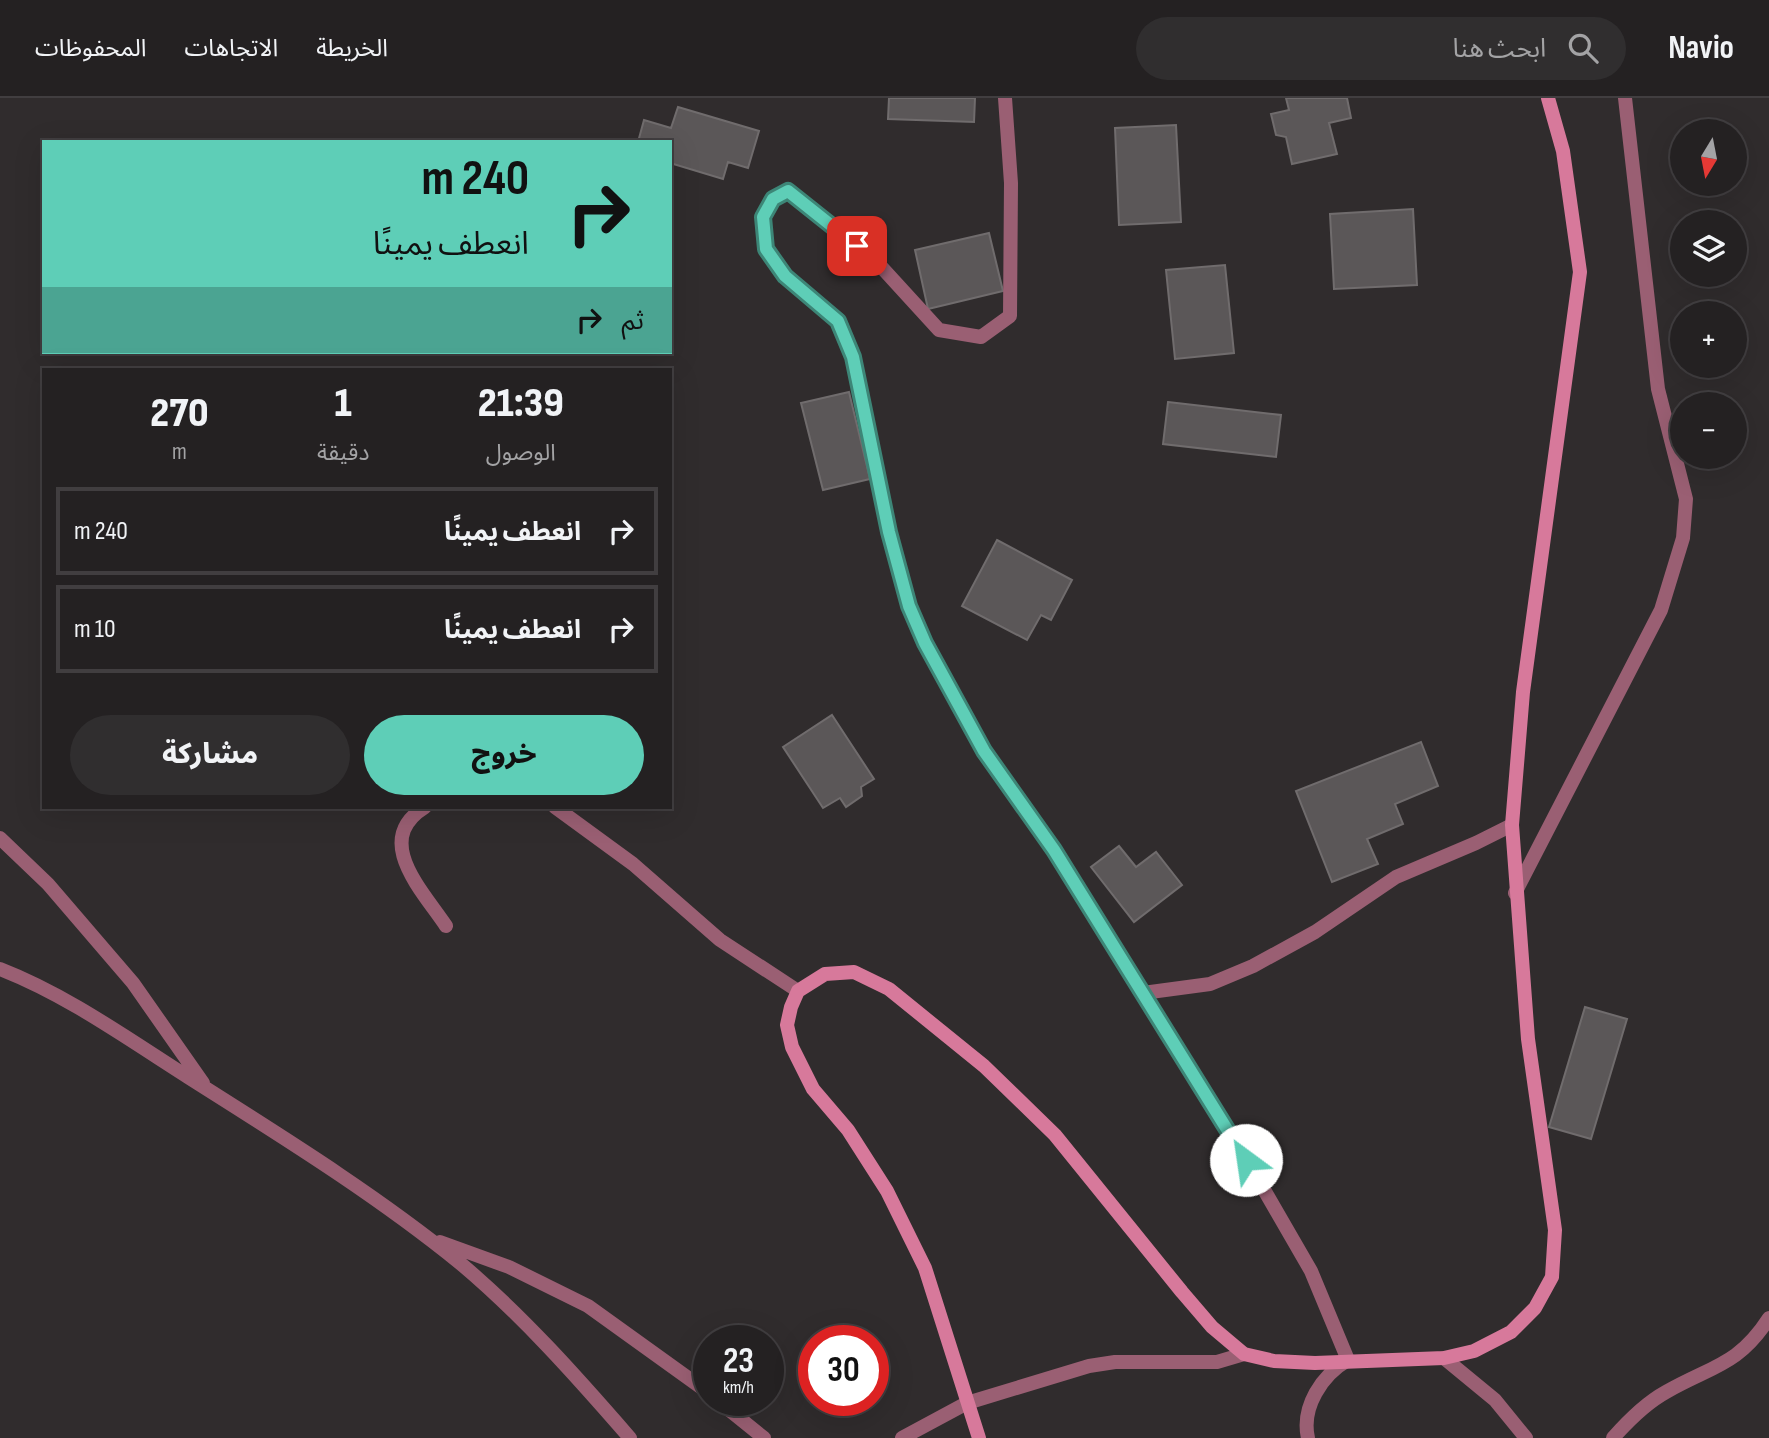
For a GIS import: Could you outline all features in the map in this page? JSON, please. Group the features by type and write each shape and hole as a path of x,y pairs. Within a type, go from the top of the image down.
{"main road":[{"path":"979,1438 925,1268 893,1202 848,1130 813,1089 792,1047 787,1026 798,991 825,974 854,972 889,989 984,1066 1055,1135 1212,1327 1244,1354 1274,1361 1444,1358 1474,1351 1511,1332 1535,1308 1552,1277 1555,1230 1528,1039 1511,825 1523,692 1580,272 1563,151 1548,98"}],"street":[{"path":"1005,98 1011,183 1010,316 981,337 939,330 875,260 788,191 773,199 763,217 766,249 785,276 838,321 853,357 889,532 909,606 925,643 984,751 1054,850 1311,1271 1348,1360 1334,1369 1318,1389 1307,1418 1308,1438"},
{"path":"1515,893 1661,610 1683,538 1686,499 1658,389 1625,98"},
{"path":"422,809 414,814 402,830 404,862 446,926"},
{"path":"558,809 633,864 720,940 798,991"},
{"path":"1143,993 1210,984 1253,966 1315,932 1396,877 1511,825"},
{"path":"0,838 48,884 133,982 208,1090"},
{"path":"0,969 27,980 92,1017 370,1195 461,1264 523,1321 630,1438"},
{"path":"425,1237 509,1267 589,1306 693,1381"},
{"path":"1613,1438 1628,1421 1664,1392 1727,1364 1748,1346 1769,1318"},
{"path":"902,1438 967,1403 1088,1366 1115,1362 1217,1362 1244,1354"},
{"path":"1444,1358 1495,1400 1526,1438"},
{"path":"737,1416 764,1438"}],"building":[{"path":"889,98 975,98 974,122 888,119"},
{"path":"1286,98 1347,98 1351,118 1329,123 1337,154 1292,164 1286,137 1276,135 1271,114 1289,110"},
{"path":"678,107 759,131 748,168 728,162 723,179 672,164 672,140 639,140 644,120 671,128"},
{"path":"1176,125 1181,222 1119,225 1115,128"},
{"path":"1413,209 1417,285 1334,289 1330,214"},
{"path":"989,233 1003,291 928,309 915,250"},
{"path":"1225,265 1234,353 1175,359 1166,270"},
{"path":"849,392 870,479 823,490 801,403"},
{"path":"1168,402 1281,415 1276,457 1163,444"},
{"path":"997,540 1072,580 1051,620 1041,615 1027,640 962,606"},
{"path":"832,715 874,779 861,787 862,796 846,807 840,798 823,808 783,747"},
{"path":"1421,742 1438,786 1395,804 1403,824 1367,839 1378,864 1332,882 1296,791"},
{"path":"1119,846 1136,867 1156,852 1182,885 1134,922 1091,867"},
{"path":"1585,1007 1627,1019 1591,1139 1549,1127"}],"route":[{"path":"857,246 788,191 773,199 763,217 766,249 785,276 838,321 853,357 889,532 909,606 925,643 984,751 1054,850 1246,1160"}]}
